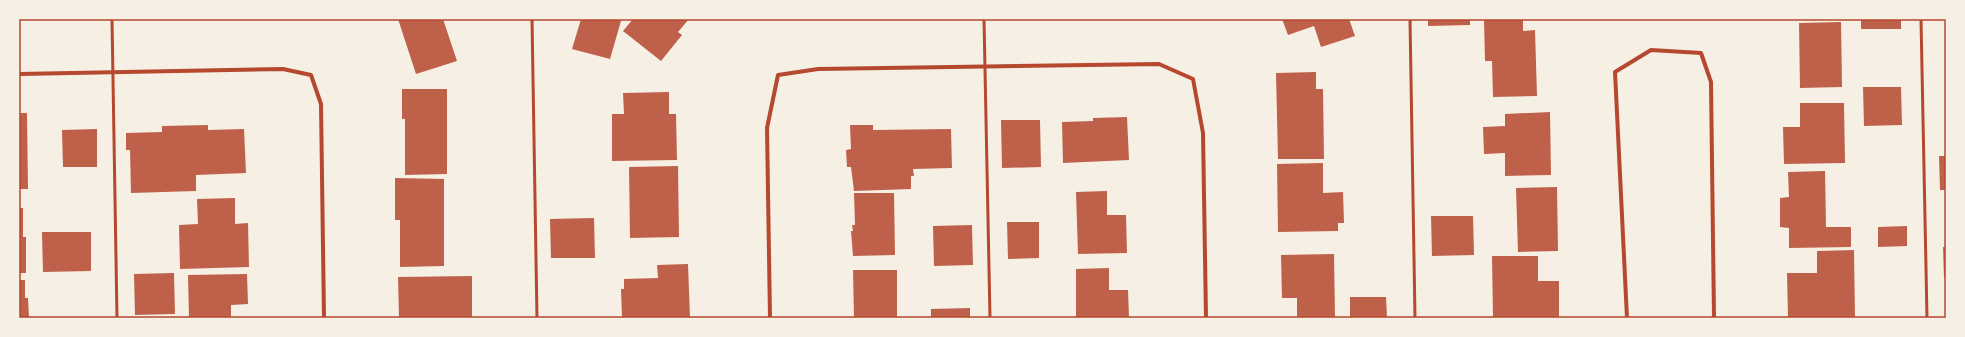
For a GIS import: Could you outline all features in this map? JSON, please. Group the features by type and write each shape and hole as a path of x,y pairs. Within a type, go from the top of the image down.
{"street":[{"path":"1627,318 1615,72 1651,50 1700,53 1711,82 1714,318"},
{"path":"770,318 766,128 778,75 818,69 1159,64 1193,79 1203,133 1206,318"},
{"path":"19,74 283,68 311,75 321,104 324,318"}],"lane":[{"path":"112,19 117,318"},
{"path":"532,19 537,318"},
{"path":"984,19 990,318"},
{"path":"1410,19 1415,318"},
{"path":"1921,19 1927,318"}],"building":[{"path":"398,19 443,19 457,61 416,74"},
{"path":"581,19 615,19 621,21 610,59 572,49"},
{"path":"633,19 689,19 678,32 682,35 661,61 623,31"},
{"path":"1282,19 1349,19 1355,36 1321,47 1314,26 1288,35"},
{"path":"1428,19 1470,19 1470,25 1428,26"},
{"path":"1484,19 1523,19 1523,31 1535,30 1537,96 1493,97 1492,61 1485,61"},
{"path":"1861,19 1901,19 1901,29 1861,29"},
{"path":"1841,22 1842,87 1800,88 1799,23"},
{"path":"1316,72 1316,89 1323,89 1324,159 1278,159 1276,73"},
{"path":"1863,87 1901,87 1902,125 1864,126"},
{"path":"402,89 447,89 447,174 405,175 405,119 402,119"},
{"path":"669,92 669,114 676,114 677,160 612,161 612,114 624,114 623,93"},
{"path":"1800,103 1844,103 1845,163 1784,164 1783,127 1800,127"},
{"path":"1550,112 1551,175 1505,176 1505,153 1484,154 1483,127 1505,126 1505,114"},
{"path":"19,113 27,113 28,189 19,189"},
{"path":"1127,117 1129,160 1063,163 1062,122 1093,121 1093,118"},
{"path":"1001,120 1040,120 1041,167 1002,168"},
{"path":"208,125 208,130 244,129 246,173 196,175 196,191 131,193 130,150 126,150 126,133 162,132 162,126"},
{"path":"850,125 873,125 873,130 951,129 952,168 913,169 914,176 911,176 911,189 854,191 851,167 847,167 846,150 851,149"},
{"path":"97,129 97,167 63,167 62,130"},
{"path":"1939,156 1946,156 1946,190 1940,190"},
{"path":"1323,163 1323,193 1343,192 1344,223 1338,223 1338,231 1278,232 1277,164"},
{"path":"678,166 679,237 630,238 629,167"},
{"path":"1825,171 1826,227 1851,227 1851,247 1789,248 1789,228 1780,227 1780,198 1789,197 1788,172"},
{"path":"395,178 444,179 444,266 400,267 400,220 395,220"},
{"path":"1557,187 1558,251 1518,252 1516,188"},
{"path":"1107,191 1107,215 1126,215 1127,253 1078,254 1076,192"},
{"path":"854,193 894,193 895,255 853,256 851,231 853,231 852,225 855,225"},
{"path":"235,198 235,224 248,223 249,267 180,269 179,225 198,224 197,199"},
{"path":"19,208 23,208 23,237 26,237 26,273 19,273"},
{"path":"1431,216 1473,216 1474,255 1432,256"},
{"path":"594,218 595,258 551,258 550,219"},
{"path":"1007,222 1039,222 1039,258 1008,259"},
{"path":"972,225 973,265 934,266 933,226"},
{"path":"1907,226 1907,246 1878,247 1878,227"},
{"path":"42,232 91,232 91,271 43,272"},
{"path":"1943,247 1946,247 1946,277 1944,277"},
{"path":"1854,250 1855,318 1788,318 1787,273 1817,273 1817,251"},
{"path":"1334,254 1335,318 1297,318 1297,298 1282,298 1281,255"},
{"path":"1492,256 1538,256 1538,281 1559,281 1559,318 1493,318"},
{"path":"688,264 690,318 622,318 621,289 624,289 624,279 658,278 657,265"},
{"path":"1109,268 1109,290 1128,290 1129,318 1076,318 1076,269"},
{"path":"853,270 897,270 897,318 854,318"},
{"path":"174,273 175,314 135,315 134,274"},
{"path":"247,274 248,304 231,305 231,318 189,318 188,275"},
{"path":"472,276 472,318 399,318 398,277"},
{"path":"19,280 25,280 25,298 28,298 29,318 19,318"},
{"path":"1350,297 1386,297 1387,318 1350,318"},
{"path":"970,308 970,318 931,318 931,309"}]}
